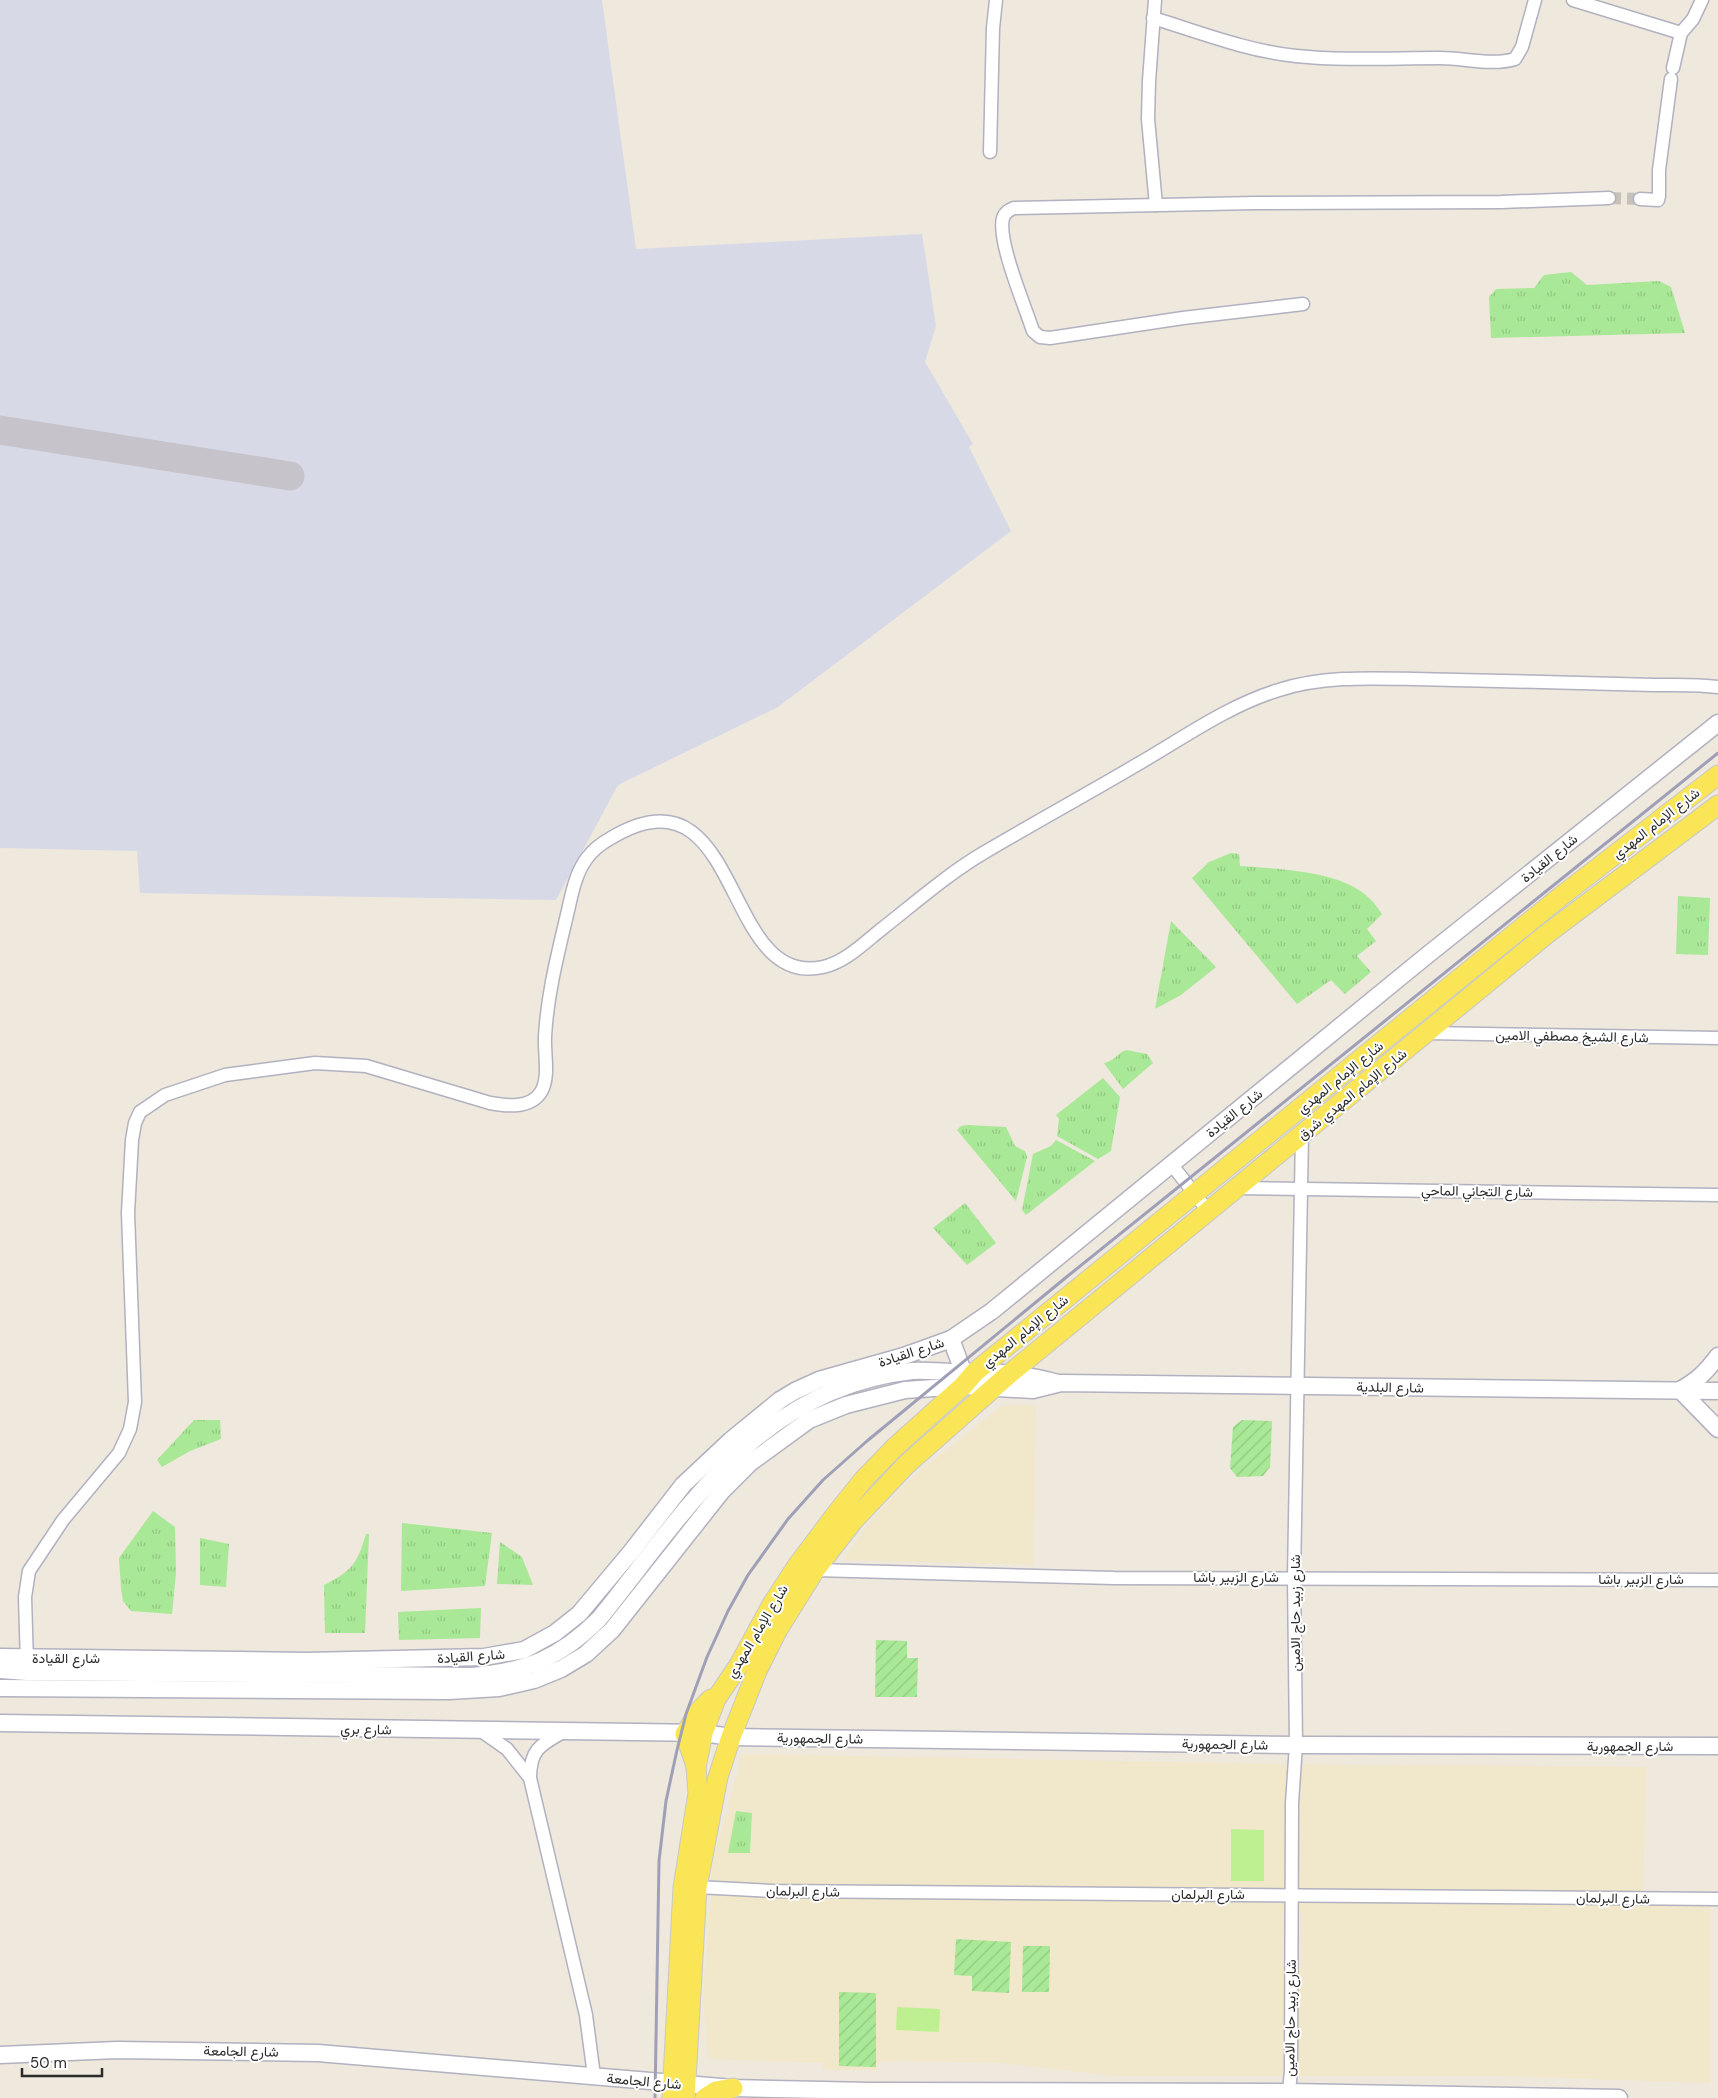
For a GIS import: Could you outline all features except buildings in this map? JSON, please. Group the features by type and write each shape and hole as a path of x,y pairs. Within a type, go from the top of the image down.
{"main road":[{"name":"شارع القيادة","path":"261,1668 502,1655 524,1650 555,1633 579,1614 692,1474 701,1469 753,1421 795,1391 820,1380 904,1356 951,1339 992,1311 1425,956 1718,723"},
{"name":"شارع الإمام المهدي","path":"679,2091 683,1888 698,1793 694,1733 719,1692 739,1665 771,1606 797,1566 853,1493 895,1448 967,1377 1196,1194 1560,897 1718,774"},
{"name":"شارع الإمام المهدي شرق","path":"992,1390 1548,933 1718,805"},
{"path":"951,1339 967,1377 1008,1375 1043,1379 1061,1384"},
{"path":"1718,1356 1699,1379 1680,1390 1718,1429"},
{"name":"شارع القيادة","path":"0,1670 27,1665 261,1668 472,1676 503,1673 531,1666 579,1639 600,1619 709,1481 739,1451 795,1409 837,1390 883,1376 920,1370 967,1377 992,1390 1034,1390 1061,1384"},
{"name":"شارع القيادة","path":"0,1688 449,1691 498,1688 534,1680 561,1669 586,1654 612,1630 722,1491 750,1463 809,1420 846,1405 904,1390 967,1377"},
{"name":"شارع البلدية","path":"1061,1384 1718,1391"},
{"name":"شارع الإمام المهدي","path":"679,2091 697,1887 718,1778 731,1737 757,1670 776,1631 815,1570 854,1520 907,1464 992,1390"},
{"name":"شارع القيادة","path":"0,1657 27,1665"},
{"path":"261,1668 261,1691"},
{"name":"شارع بري","path":"0,1723 694,1733 731,1737"},
{"name":"شارع الجمهورية","path":"731,1737 1296,1745 1718,1746"},
{"name":"شارع الجامعة","path":"0,2055 116,2050 308,2053 594,2076 652,2082 679,2091 733,2088 909,2091 1288,2092 1620,2098"},
{"path":"705,2098 716,2091 733,2088"}],"street":[{"path":"990,152 993,28 996,0"},
{"path":"1154,0 1148,120 1156,205"},
{"path":"1152,18 1261,50 1295,56 1356,60 1442,58 1503,63 1515,59 1522,47 1535,0"},
{"path":"1573,0 1681,33"},
{"path":"1640,199 1658,200 1659,170 1672,73 1681,33 1693,19 1702,0"},
{"path":"1303,304 1182,318 1050,338 1040,337 1033,331 1003,241 1003,218 1007,211 1014,208 1464,203 1610,198"},
{"path":"27,1665 25,1597 29,1572 63,1520 119,1453 130,1429 135,1402 128,1213 132,1140 135,1123 140,1112 165,1094 225,1075 315,1062 366,1066 490,1104 510,1106 530,1102 540,1094 544,1082 547,1011 556,962 576,878 586,859 600,845 632,828 652,823 671,823 690,829 707,846 718,862 743,910 769,952 784,962 804,968 822,967 840,961 927,893 981,854 1211,721 1280,689 1310,682 1369,678 1718,687"},
{"name":"شارع الشيخ مصطفي الامين","path":"1426,1033 1718,1038"},
{"name":"شارع زبيد حاج الامين","path":"1288,2092 1291,2070 1292,1803 1296,1745 1294,1578 1302,1134"},
{"path":"1172,1165 1208,1211"},
{"name":"شارع التجاني الماحي","path":"1237,1188 1718,1195"},
{"name":"شارع الزبير باشا","path":"815,1570 1114,1578 1718,1580"},
{"path":"480,1730 507,1749 530,1778"},
{"path":"563,1732 539,1746 531,1762 530,1778 586,2015 594,2076"},
{"name":"شارع البرلمان","path":"697,1887 782,1891 1718,1899"}],"shaded area":[{"path":"0,0 602,0 636,249 922,234 936,326 925,362 973,444 969,447 1011,531 778,707 618,785 556,900 140,893 137,851 0,848"},
{"path":"1036,1405 1033,1565 843,1560 874,1517 914,1476 1002,1406"},
{"path":"742,1754 1281,1764 1646,1767 1643,1895 1710,1896 1710,2083 1501,2076 1115,2076 1001,2063 903,2061 877,2062 877,2070 823,2070 823,2063 708,2059 703,1995 712,1866"}],"green space":[{"path":"1571,272 1587,285 1659,281 1671,287 1685,333 1491,338 1489,297 1496,289 1534,288 1544,275"},
{"path":"1231,853 1239,854 1240,866 1290,870 1327,877 1358,889 1370,899 1382,914 1367,929 1376,941 1357,956 1371,972 1345,994 1331,980 1297,1004 1192,878 1209,862"},
{"path":"1678,896 1710,898 1708,955 1676,954"},
{"path":"1171,921 1216,967 1181,995 1155,1009"},
{"path":"1126,1050 1147,1054 1153,1063 1123,1089 1104,1063 1111,1061"},
{"path":"1103,1078 1120,1097 1111,1151 1098,1159 1057,1136 1059,1119 1056,1115"},
{"path":"961,1126 1006,1127 1015,1146 1025,1151 1027,1157 1016,1201 957,1130"},
{"path":"1056,1140 1095,1161 1026,1215 1022,1210 1033,1154 1051,1146"},
{"path":"965,1203 996,1243 967,1265 933,1228"},
{"path":"194,1420 220,1420 221,1439 190,1451 162,1467 157,1460"},
{"path":"1242,1420 1272,1421 1270,1467 1263,1476 1237,1477 1230,1468 1233,1427"},
{"path":"153,1511 175,1527 176,1573 172,1614 131,1611 123,1601 119,1558"},
{"path":"402,1523 492,1533 485,1586 401,1591"},
{"path":"366,1534 369,1534 365,1633 325,1633 324,1585 352,1566 360,1553"},
{"path":"200,1538 229,1544 226,1587 200,1585"},
{"path":"500,1542 522,1557 533,1585 497,1584"},
{"path":"481,1608 480,1638 399,1640 398,1612"},
{"path":"876,1640 907,1641 907,1658 918,1658 917,1697 875,1697"},
{"path":"736,1811 752,1813 750,1853 728,1853"},
{"path":"1231,1829 1264,1830 1264,1881 1231,1881"},
{"path":"956,1939 1011,1942 1009,1993 972,1991 972,1976 954,1975"},
{"path":"1023,1946 1050,1946 1049,1992 1022,1992"},
{"path":"839,1992 876,1993 876,2067 839,2066"},
{"path":"897,2007 940,2009 939,2032 896,2030"}],"taxiway":[{"path":"0,430 290,476"}],"tunnel":[{"path":"1609,198 1640,199"}],"railway":[{"path":"655,2098 659,1861 666,1801 677,1750 686,1714 707,1657 728,1611 748,1575 788,1519 823,1480 867,1441 1069,1275 1718,753"}]}
